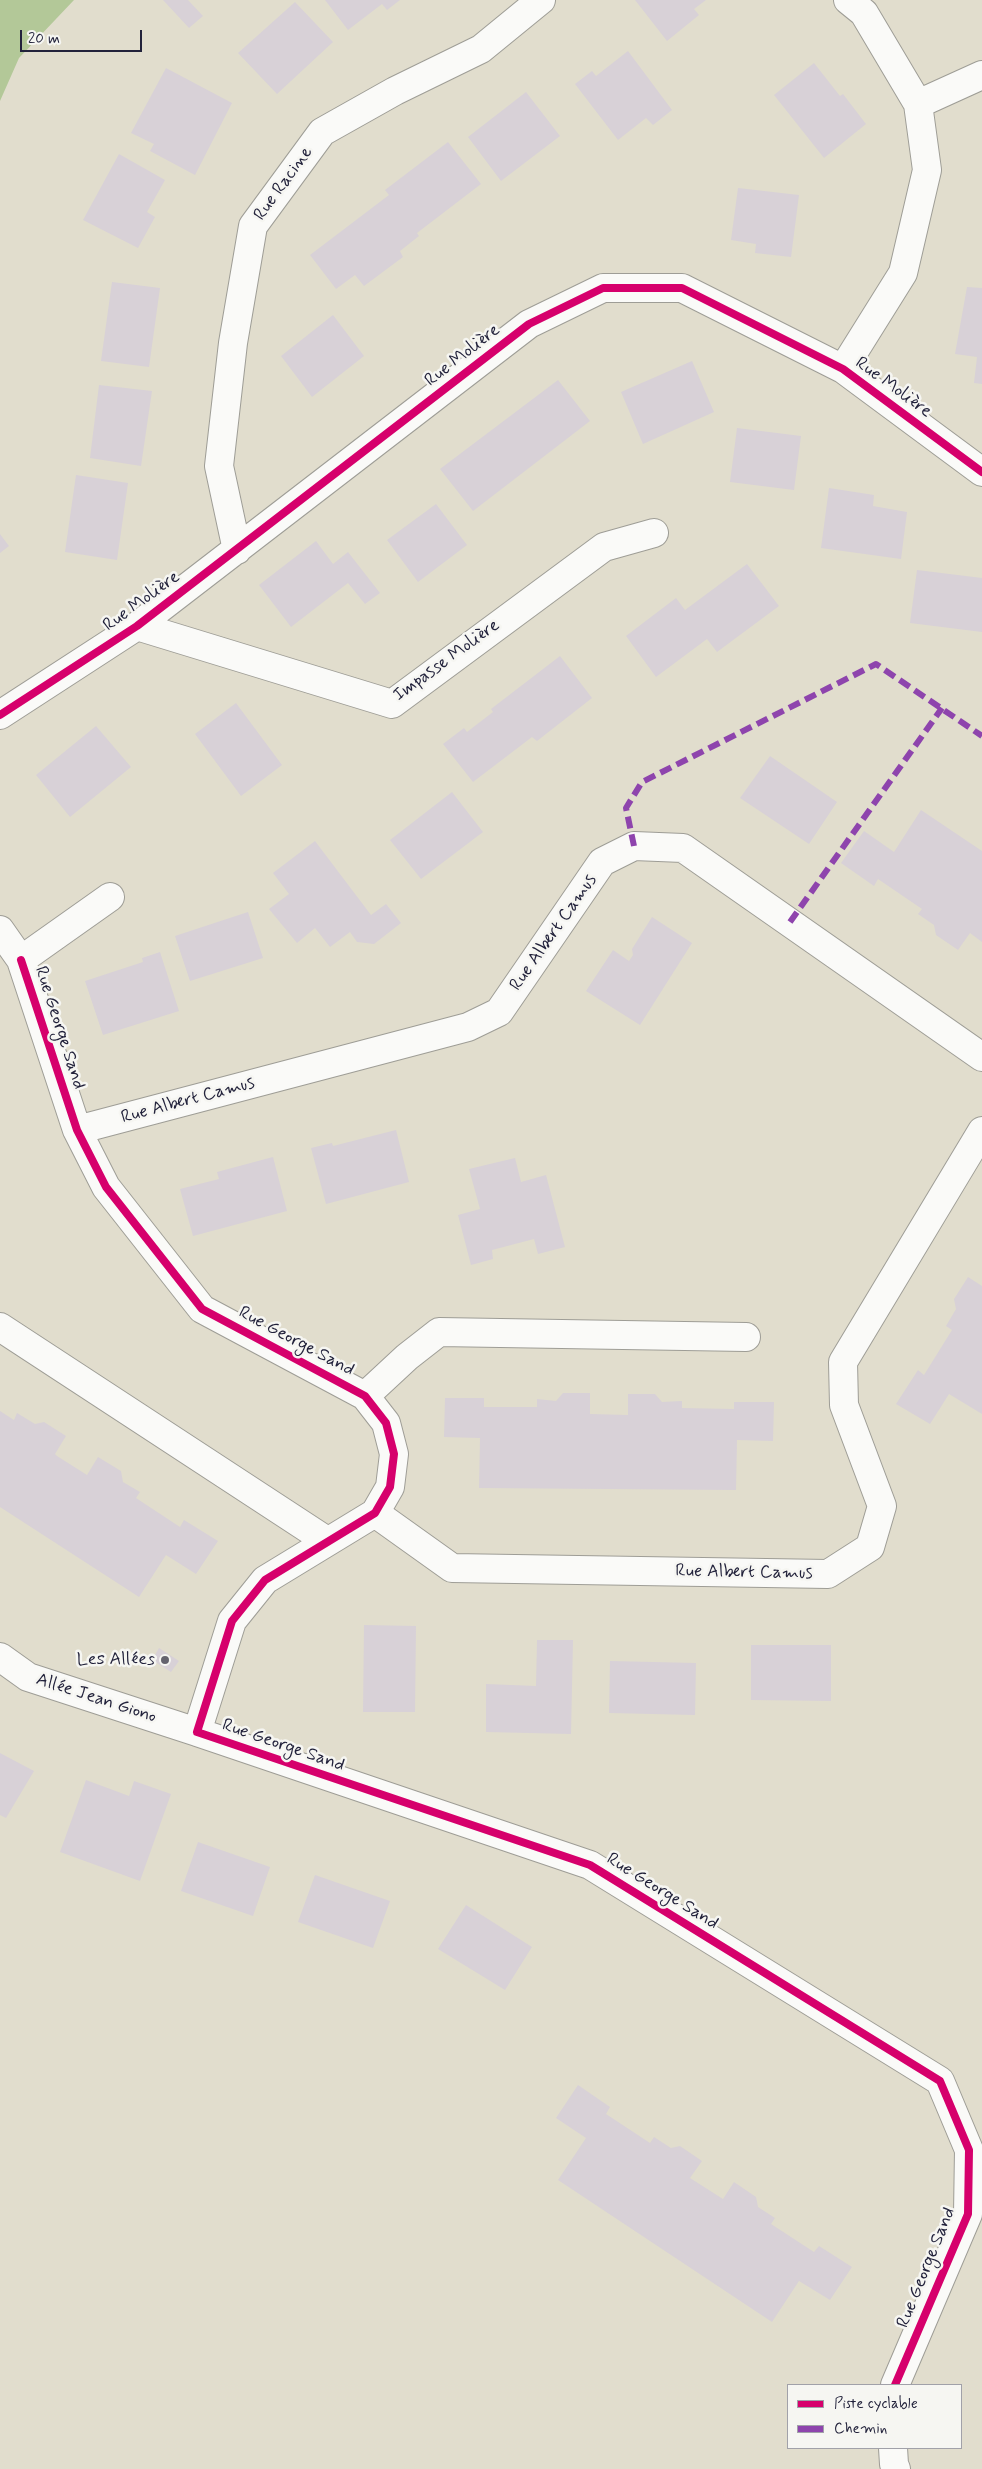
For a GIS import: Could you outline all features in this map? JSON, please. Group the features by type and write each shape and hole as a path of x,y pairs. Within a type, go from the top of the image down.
{"street":[{"name":"Rue Racine","path":"237,550 219,466 233,342 253,226 322,132 395,91 482,49 541,0"},
{"path":"843,369 903,272 926,170 918,104 864,13 848,0"},
{"path":"918,104 982,75"},
{"name":"Rue Molière","path":"0,716 137,626 529,324 603,288 682,288 843,369 982,472"},
{"name":"Impasse Molière","path":"137,626 392,704 604,547 654,534"},
{"name":"Rue Albert Camus","path":"77,1130 468,1027 499,1012 602,862 634,846 683,848 982,1057"},
{"path":"21,960 110,897"},
{"name":"Rue George Sand","path":"0,930 21,960 77,1130 106,1187 202,1309 365,1396 386,1423 394,1454 390,1488 374,1513 265,1580 232,1621 197,1732 590,1865 940,2082 969,2150 968,2214 895,2384"},
{"name":"Rue Albert Camus","path":"374,1513 452,1568 828,1574 870,1547 882,1506 844,1405 843,1362 982,1131"},
{"path":"0,1327 327,1541"},
{"path":"365,1396 406,1357 439,1332 746,1337"},
{"name":"Allée Jean Giono","path":"0,1657 28,1676 197,1732"},
{"path":"893,2449 896,2469"}],"green space":[{"path":"0,0 74,0 19,58 0,101"}],"building":[{"path":"163,0 188,0 203,16 189,28"},
{"path":"325,0 400,0 387,10 382,4 348,30"},
{"path":"635,0 706,0 694,9 699,15 667,41"},
{"path":"295,2 333,42 277,94 238,53"},
{"path":"628,51 672,110 653,125 646,118 618,140 575,84 592,71 596,76"},
{"path":"814,63 840,96 843,94 866,124 824,158 774,95"},
{"path":"166,68 232,103 195,175 150,151 154,144 131,133"},
{"path":"526,92 560,136 501,181 468,137"},
{"path":"448,142 481,184 417,233 419,236 400,251 403,257 364,286 355,275 336,289 310,255 389,195 385,190"},
{"path":"119,154 165,180 147,212 155,217 138,248 83,220"},
{"path":"738,188 799,195 791,257 755,253 756,244 731,240"},
{"path":"112,282 160,288 149,367 101,361"},
{"path":"967,287 982,288 982,384 974,383 977,357 955,354"},
{"path":"333,315 364,356 312,397 281,356"},
{"path":"692,361 714,412 643,444 621,392"},
{"path":"558,380 590,421 473,511 440,469"},
{"path":"99,385 152,391 141,466 90,458"},
{"path":"737,428 801,436 794,490 730,482"},
{"path":"76,475 128,483 117,560 65,552"},
{"path":"829,488 874,495 873,506 907,512 901,559 821,548"},
{"path":"436,504 467,545 418,582 387,540"},
{"path":"0,534 9,546 0,553"},
{"path":"316,541 333,564 348,552 380,593 365,604 348,583 291,627 259,585"},
{"path":"747,564 779,606 717,652 707,639 656,677 626,636 676,598 685,610"},
{"path":"917,570 982,578 982,632 910,623"},
{"path":"560,656 592,698 537,741 532,737 473,782 443,744 464,728 467,732 493,712 491,709"},
{"path":"236,703 282,765 241,796 195,734"},
{"path":"96,726 131,767 70,817 36,775"},
{"path":"770,756 837,802 809,844 740,798"},
{"path":"452,792 483,832 421,879 390,840"},
{"path":"921,810 982,851 982,942 970,933 958,950 936,935 934,925 918,914 922,909 878,879 874,886 841,863 864,831 894,852"},
{"path":"315,841 371,915 386,904 401,923 374,944 357,942 350,932 330,947 315,928 297,943 269,909 289,894 273,873"},
{"path":"248,912 263,958 190,981 175,936"},
{"path":"652,917 692,943 640,1025 586,991 613,950 629,961 633,955 632,949"},
{"path":"160,952 179,1011 103,1035 85,981 143,962 142,958"},
{"path":"396,1130 409,1182 326,1204 311,1148 332,1143 333,1146"},
{"path":"273,1157 287,1211 193,1236 180,1189 219,1179 217,1172"},
{"path":"515,1158 521,1182 546,1175 565,1247 538,1254 534,1239 492,1250 493,1259 471,1265 458,1215 480,1209 469,1169"},
{"path":"968,1277 982,1286 982,1414 949,1394 930,1424 896,1404 918,1370 924,1375 952,1330 946,1326 956,1309 954,1299"},
{"path":"563,1393 590,1393 590,1414 628,1415 628,1394 655,1394 662,1402 682,1401 682,1408 734,1409 734,1402 774,1402 773,1441 737,1440 736,1490 479,1488 480,1438 444,1437 445,1398 484,1398 484,1407 537,1407 537,1399 556,1401"},
{"path":"0,1411 14,1420 17,1413 35,1424 44,1422 66,1436 55,1454 57,1456 87,1475 98,1457 121,1471 123,1482 140,1492 136,1498 180,1527 184,1520 218,1541 196,1574 166,1555 139,1597 0,1507"},
{"path":"364,1625 416,1626 415,1712 363,1712"},
{"path":"537,1640 573,1640 571,1734 486,1732 486,1684 536,1686"},
{"path":"751,1645 831,1645 831,1701 751,1700"},
{"name":"Les Allées","path":"159,1648 179,1661 171,1672 152,1660"},
{"path":"610,1661 696,1663 695,1715 609,1713"},
{"path":"0,1753 34,1771 6,1818 0,1815"},
{"path":"86,1780 129,1796 134,1781 171,1794 140,1881 60,1852"},
{"path":"198,1842 270,1867 253,1916 181,1891"},
{"path":"315,1875 390,1901 373,1948 298,1922"},
{"path":"466,1905 532,1947 505,1990 438,1949"},
{"path":"578,2085 610,2107 606,2114 650,2143 654,2137 671,2148 680,2146 702,2161 690,2178 723,2199 734,2182 756,2197 758,2207 775,2218 771,2224 814,2252 819,2246 852,2267 830,2300 799,2281 772,2322 558,2180 586,2138 556,2118"}],"marked path":[{"path":"634,846 626,808 642,782 876,664 982,736"},
{"path":"790,922 942,708"}],"cycle path":[{"path":"0,715 137,626 529,324 603,288 682,288 843,369 982,472"},
{"path":"21,960 77,1130 106,1187 202,1309 365,1396 386,1423 394,1454 390,1487 375,1513 265,1580 232,1621 197,1732 590,1865 940,2081 969,2150 968,2214 895,2384"}],"place":[{"name":"Les Allées","path":"165,1660"}]}
